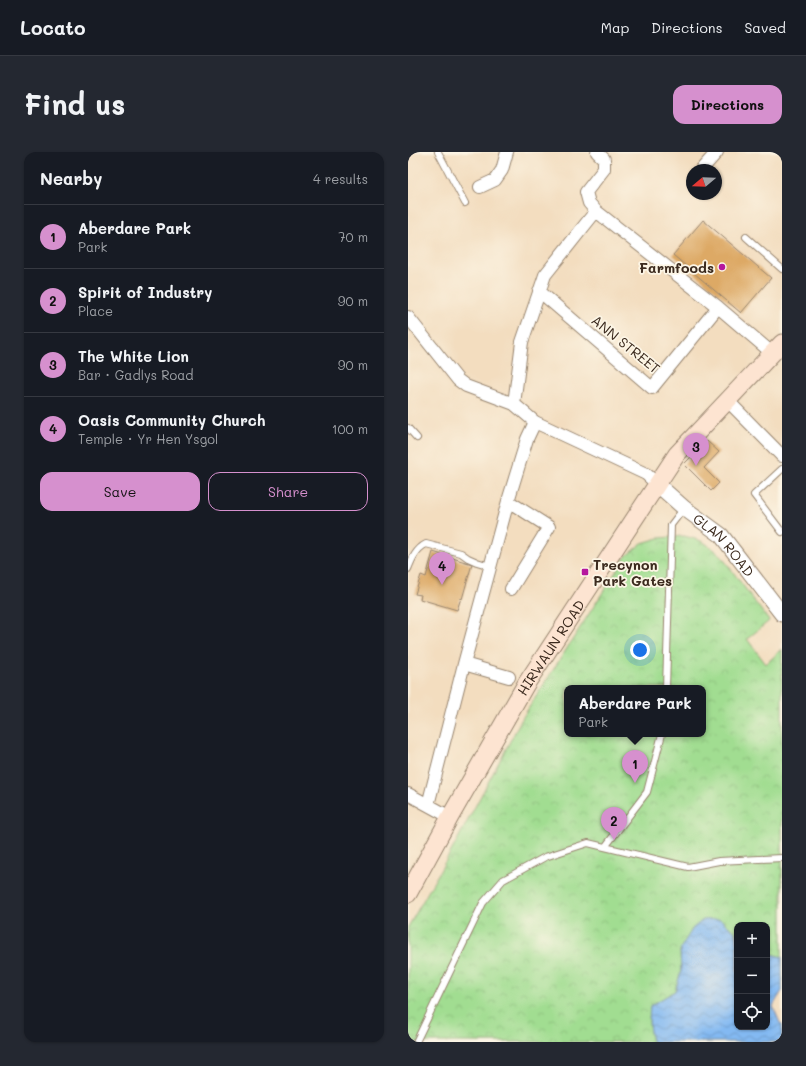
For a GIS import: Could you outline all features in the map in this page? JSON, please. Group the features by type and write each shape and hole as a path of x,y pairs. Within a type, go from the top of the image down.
{"main road":[{"name":"HIRWAUN ROAD","path":"408,894 526,684 677,454 777,348"}],"street":[{"path":"480,187 495,180 502,170 507,152"},
{"path":"596,152 604,159 604,169 586,192 588,203 596,211 718,307 777,348"},
{"path":"707,164 718,152"},
{"path":"514,404 522,342 545,275 596,211"},
{"name":"ANN STREET","path":"539,291 652,388 718,307"},
{"path":"409,320 458,380 466,386 514,404 535,422 646,474 657,484"},
{"path":"728,401 782,456"},
{"path":"428,805 508,501 527,439 535,422"},
{"name":"GLAN ROAD","path":"657,484 684,508 721,535 782,614"},
{"path":"508,501 549,527 511,589"},
{"path":"464,664 508,678"},
{"path":"408,794 450,817"}],"lane":[{"path":"438,152 465,203"},
{"path":"746,237 782,268"},
{"path":"408,428 416,438"},
{"path":"782,469 754,496 782,532"},
{"path":"666,685 671,526 684,508"},
{"path":"408,569 413,556 422,546 426,544 461,553 468,558 490,566"},
{"path":"606,847 647,792 661,737"},
{"path":"416,1042 483,903 504,880 545,857 588,843 688,867 719,861 782,858"}],"green space":[{"path":"684,536 702,541 719,553 769,621 747,639 766,664 782,649 782,957 770,954 770,922 734,922 734,931 680,949 681,972 675,991 650,1006 649,1020 651,1038 653,1042 408,1042 408,927 453,848 523,717 626,556 642,543 659,538"}],"water":[{"path":"720,919 734,931 734,1030 770,1030 770,954 782,957 782,991 773,1006 780,1023 782,1024 782,1042 653,1042 651,1038 649,1020 650,1006 675,991 681,972 680,949 693,928 703,920"}],"building":[{"name":"Farmfoods","path":"703,220 771,278 741,313 673,255"},
{"path":"707,441 719,452 704,468 719,483 711,491 684,464"},
{"path":"433,552 472,564 462,599 461,598 457,610 420,599 421,595 415,594 421,575 426,577"}],"place":[{"name":"Farmfoods","path":"722,267"},
{"name":"The White Lion","path":"696,466"},
{"name":"Trecynon Park Gates","path":"585,572"},
{"name":"Oasis Community Church","path":"442,585"},
{"name":"Aberdare Park","path":"635,783"},
{"name":"Spirit of Industry","path":"614,840"}]}
